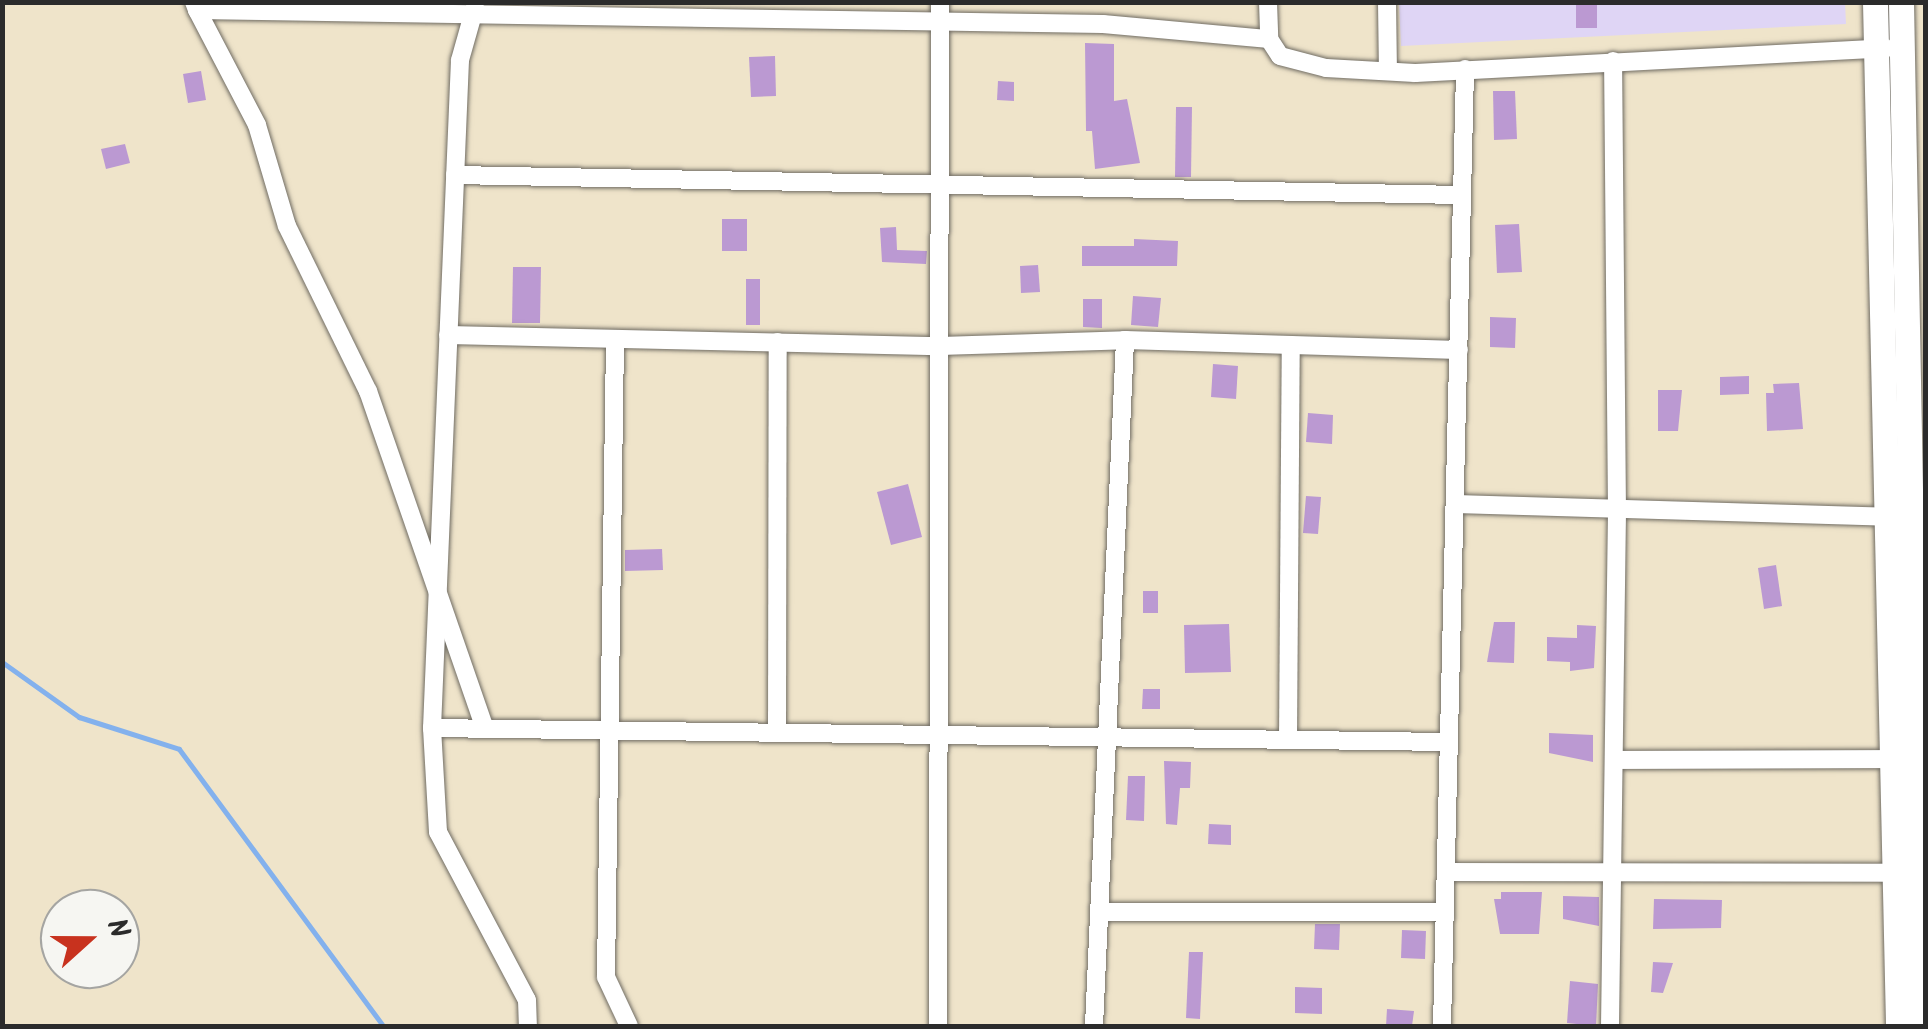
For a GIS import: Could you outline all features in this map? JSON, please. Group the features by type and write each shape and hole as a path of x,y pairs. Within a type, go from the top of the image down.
{"main road":[{"path":"1875,2 1876,47 1916,320 1899,517 1919,580 1894,874 1898,1026"},
{"path":"1901,2 1902,48 1891,145 1905,760 1920,1026"}],"street":[{"path":"1103,2 1103,24"},
{"path":"1268,2 1268,39 1280,56 1310,64 1388,71 1902,48"},
{"path":"1386,2 1388,71"},
{"path":"485,728 437,602 354,356 287,226 257,125 195,6 940,12 1268,39"},
{"path":"475,8 460,60 432,728 438,832 527,1000 528,1026"},
{"path":"938,1026 940,12"},
{"path":"1610,1026 1617,512 1613,61"},
{"path":"1442,1026 1466,69"},
{"path":"455,175 939,181 1462,195"},
{"path":"448,335 939,346 1124,340 1458,350"},
{"path":"614,339 606,977 629,1026"},
{"path":"1094,1026 1124,340"},
{"path":"777,733 778,342"},
{"path":"1288,740 1291,345"},
{"path":"1456,504 1617,512 1899,517"},
{"path":"432,728 1447,742"},
{"path":"1615,760 1905,760"},
{"path":"1446,872 1613,876 1894,874"},
{"path":"1099,912 1445,912"}],"shaded area":[{"path":"1845,2 1846,24 1401,46 1399,3"}],"building":[{"path":"1576,2 1597,2 1597,28 1576,28"},
{"path":"1085,43 1114,44 1114,101 1127,99 1140,163 1095,169 1092,131 1086,131"},
{"path":"775,56 776,96 751,97 749,57"},
{"path":"201,71 206,100 188,103 183,74"},
{"path":"998,81 1014,82 1014,101 997,100"},
{"path":"1493,91 1515,91 1517,139 1494,140"},
{"path":"1176,107 1192,107 1191,177 1175,177"},
{"path":"125,144 130,163 106,169 101,149"},
{"path":"722,219 747,219 747,251 722,251"},
{"path":"1519,224 1522,272 1497,273 1495,225"},
{"path":"896,227 897,250 927,251 926,264 882,262 880,228"},
{"path":"1134,239 1178,241 1177,266 1082,266 1082,246 1134,246"},
{"path":"1038,265 1040,292 1021,293 1020,266"},
{"path":"513,267 541,267 540,323 512,323"},
{"path":"746,279 760,279 760,325 746,325"},
{"path":"1133,296 1161,298 1158,327 1131,325"},
{"path":"1083,299 1102,299 1102,328 1083,327"},
{"path":"1490,317 1516,318 1515,348 1490,347"},
{"path":"1213,364 1238,366 1236,399 1211,397"},
{"path":"1749,376 1749,394 1720,395 1720,377"},
{"path":"1799,383 1803,429 1767,431 1766,393 1774,393 1773,384"},
{"path":"1658,390 1682,390 1678,431 1658,431"},
{"path":"1308,413 1333,415 1332,444 1306,442"},
{"path":"908,484 922,537 891,545 877,492"},
{"path":"1306,496 1321,497 1318,534 1303,533"},
{"path":"662,549 663,570 625,571 625,550"},
{"path":"1776,565 1782,606 1764,609 1758,568"},
{"path":"1143,591 1158,591 1158,613 1143,613"},
{"path":"1494,622 1515,622 1514,663 1487,662"},
{"path":"1229,624 1231,672 1185,673 1184,625"},
{"path":"1577,625 1596,626 1594,668 1570,671 1570,662 1547,661 1547,637 1577,638"},
{"path":"1143,689 1160,689 1160,709 1142,709"},
{"path":"1549,733 1593,735 1593,762 1549,753"},
{"path":"1164,761 1191,762 1190,788 1180,788 1177,825 1166,824"},
{"path":"1128,776 1145,776 1144,821 1126,820"},
{"path":"1209,824 1231,825 1231,845 1208,844"},
{"path":"1501,892 1542,892 1539,934 1500,934 1494,899 1501,899"},
{"path":"1563,896 1599,897 1599,926 1563,919"},
{"path":"1654,899 1722,900 1721,928 1653,929"},
{"path":"1315,924 1340,924 1339,950 1314,949"},
{"path":"1402,930 1426,931 1425,959 1401,958"},
{"path":"1189,952 1203,952 1200,1019 1186,1018"},
{"path":"1653,962 1673,963 1663,993 1651,992"},
{"path":"1570,981 1598,984 1596,1026 1567,1023"},
{"path":"1295,987 1322,988 1322,1014 1295,1013"},
{"path":"1387,1009 1414,1011 1412,1026 1386,1026"}],"waterway":[{"path":"2,662 79,717 179,749 383,1026"}]}
